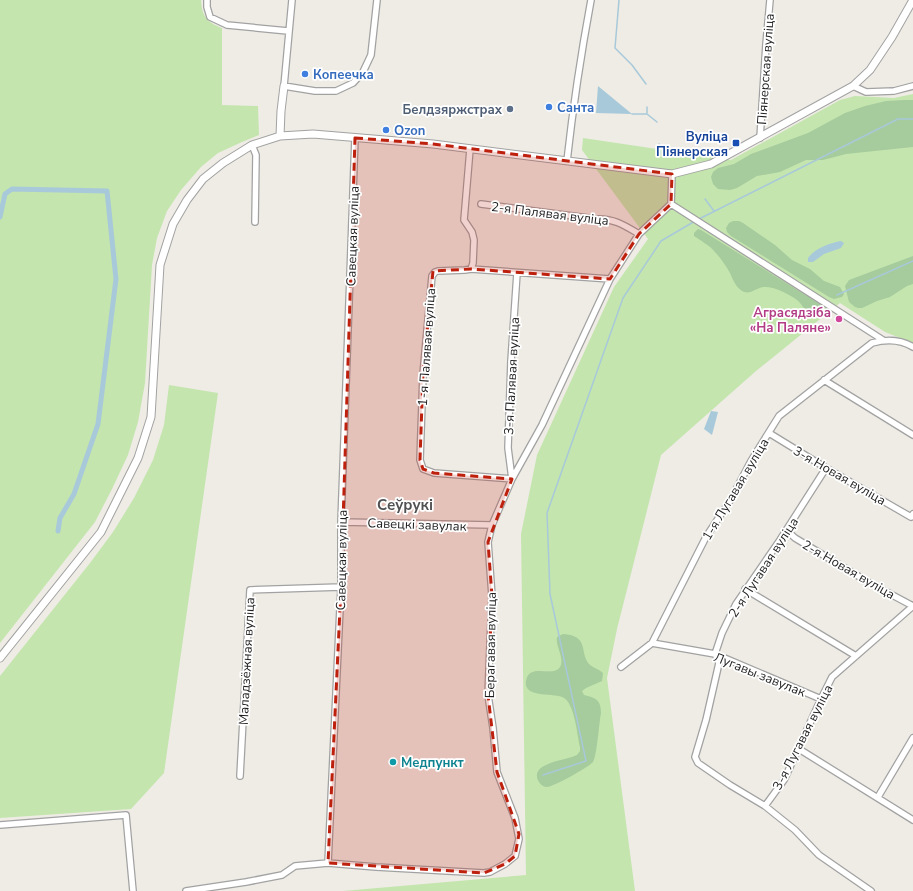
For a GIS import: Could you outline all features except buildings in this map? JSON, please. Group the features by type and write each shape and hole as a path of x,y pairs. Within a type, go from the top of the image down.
{"street":[{"path":"207,0 207,7 210,17 227,25 288,31"},
{"path":"280,136 288,31 292,0"},
{"path":"284,86 315,91 336,91 353,83 363,72 371,55 377,0"},
{"path":"566,161 579,69 591,0"},
{"name":"Піянерская вуліца","path":"760,138 770,0"},
{"path":"0,658 101,532 138,458 152,417 160,265 173,224 186,200 203,179 223,163 252,145 280,136 313,134 433,144 672,174 711,164 853,86 870,70 892,37 912,0"},
{"path":"853,86 866,92 894,91 913,86"},
{"name":"Савецкая вуліца","path":"328,863 341,587 341,522 355,138"},
{"path":"252,145 256,155 255,222"},
{"path":"470,149 464,220 472,232 474,240 473,263 471,269"},
{"path":"492,526 512,479 542,425 610,279 638,234 672,204 672,174"},
{"name":"2-я Палявая вуліца","path":"481,204 596,219 604,218 620,222 638,234"},
{"path":"672,204 883,340 900,341 913,347"},
{"name":"1-я Палявая вуліца","path":"512,479 434,474 423,469 420,460 423,374 432,276 438,271 471,269 610,279"},
{"name":"3-я Палявая вуліца","path":"512,479 508,448 511,361 517,273"},
{"name":"1-я Лугавая вуліца","path":"621,667 652,643 706,537 731,499 751,461 779,416 872,343 883,340"},
{"path":"824,380 913,435"},
{"name":"3-я Новая вуліца","path":"769,433 826,468 912,516"},
{"name":"2-я Лугавая вуліца","path":"826,468 786,530 745,589 722,633 715,654 720,663 695,757 698,763 730,785 765,806 795,830 819,856 871,891"},
{"name":"Савецкі завулак","path":"341,522 492,526"},
{"name":"Берагавая вуліца","path":"328,863 484,873 490,872 505,864 515,856 519,834 515,818 497,772 493,728 488,696 492,596 488,542 492,526"},
{"name":"2-я Новая вуліца","path":"786,530 795,538 868,582 913,606"},
{"name":"Маладзёжная вуліца","path":"240,776 250,590 341,587"},
{"path":"745,589 856,656"},
{"name":"3-я Лугавая вуліца","path":"765,806 784,780 832,677 913,606"},
{"name":"Лугавы завулак","path":"652,643 715,654 821,699"},
{"path":"878,797 913,738"},
{"path":"799,749 838,775 878,797 913,820"},
{"path":"0,825 126,816 133,891"},
{"path":"186,891 282,875 295,866 328,863"}],"highlighted area":[{"path":"355,138 433,144 672,174 671,204 639,234 610,279 471,269 433,271 423,374 420,460 423,469 434,473 512,479 488,542 492,596 488,695 497,772 519,834 515,856 505,864 484,873 328,863 341,587"}],"green space":[{"path":"0,0 201,0 206,18 222,28 222,105 258,106 259,135 218,153 201,167 181,190 167,211 157,238 152,265 145,383 138,422 128,455 95,522 0,643"},
{"path":"913,94 913,343 885,332 840,303 756,371 661,455 617,629 607,678 635,891 343,891 526,875 521,534 537,455 614,287 648,239 582,150 583,138 731,160 840,100 855,96 894,98"},
{"path":"913,100 913,147 846,154 823,160 806,160 780,172 757,176 737,188 730,190 718,189 713,184 711,177 713,172 718,168 734,164 751,154 808,133 845,113 886,101"},
{"path":"733,221 743,223 775,245 792,260 810,269 824,281 840,287 844,294 842,297 834,299 829,297 731,236 727,232 726,228 729,223"},
{"path":"698,229 820,304 823,307 823,312 816,318 813,318 795,299 783,292 769,287 763,287 751,292 742,291 736,285 727,267 716,253 694,236 694,233"},
{"path":"913,256 913,284 907,286 890,297 862,308 855,307 849,302 845,286 849,280"},
{"path":"169,385 218,393 164,773 131,809 0,818 0,676 90,563 113,532 134,498 153,460 164,425"},
{"path":"563,634 571,635 577,638 582,645 589,664 603,673 602,681 582,691 584,695 594,698 599,702 601,713 597,746 593,762 571,776 547,787 543,786 538,781 537,774 539,770 548,764 577,755 580,751 580,747 577,728 571,707 564,698 560,696 534,693 526,687 526,681 528,675 532,672 552,671 557,670 560,667 561,656 557,644 557,637"}],"water":[{"path":"598,86 632,114 596,113"},
{"path":"841,241 844,243 841,248 824,254 813,262 808,262 808,258 815,251"},
{"path":"711,411 718,412 712,435 704,429"}],"waterway":[{"path":"619,0 615,48 632,65 646,84"},
{"path":"647,107 647,113"},
{"path":"632,114 647,114 657,122"},
{"path":"699,219 898,119 913,119"},
{"path":"659,144 660,154"},
{"path":"0,217 5,194 12,189 107,191 116,279 98,424 74,494 60,518 58,531"},
{"path":"705,199 714,211"},
{"path":"543,775 586,761 550,594 547,513 623,298 661,241 695,221"},
{"path":"837,295 913,261"}],"place":[{"name":"Копеечка","path":"305,74"},
{"name":"Санта","path":"549,107"},
{"name":"Белдзяржстрах","path":"510,109"},
{"name":"Ozon","path":"386,130"},
{"name":"Вуліца Піянерская","path":"736,143"},
{"name":"Аграсядзіба «На Паляне»","path":"839,319"},
{"name":"Медпункт","path":"393,762"}],"district":[{"name":"Сеўрукі","path":"405,505"}]}
